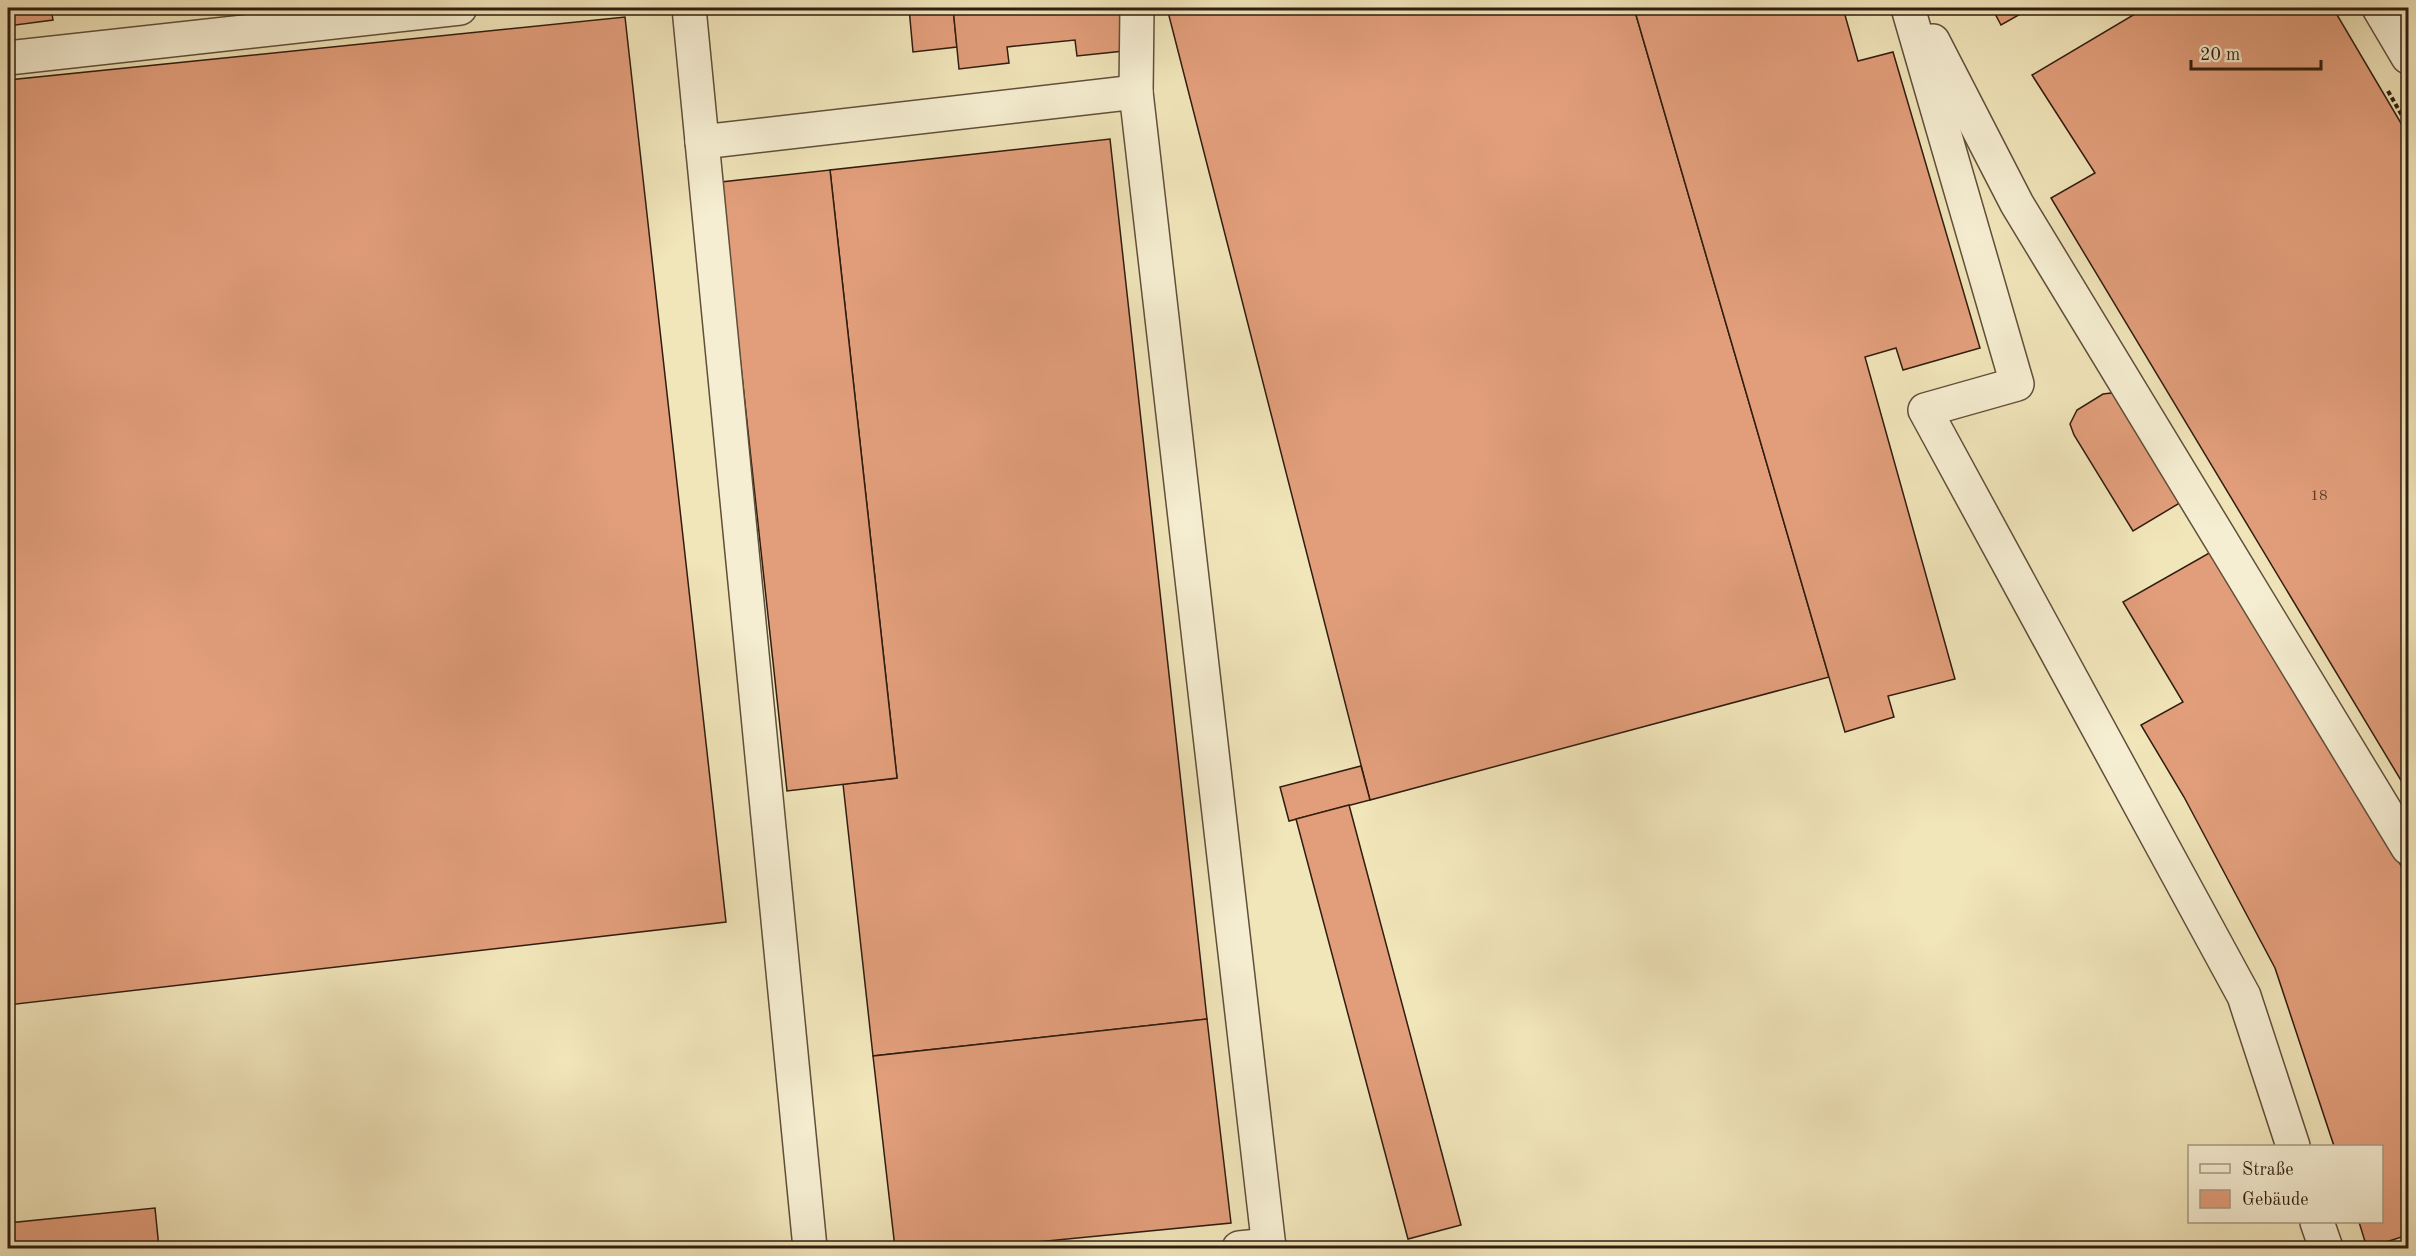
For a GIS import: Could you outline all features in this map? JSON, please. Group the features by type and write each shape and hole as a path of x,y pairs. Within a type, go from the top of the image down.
{"street":[{"path":"8,58 460,8"},
{"path":"689,8 810,1248"},
{"path":"1137,8 1136,92 1259,1247"},
{"path":"1908,8 2017,384 1925,410 2244,996 2293,1145"},
{"path":"1916,8 2017,204 2409,848"},
{"path":"2379,8 2409,57"},
{"path":"702,142 1136,92"},
{"path":"2318,1223 2326,1248"}],"building":[{"path":"8,8 51,8 53,20 8,26"},
{"path":"909,8 953,8 957,47 913,52"},
{"path":"953,8 1124,8 1124,51 1077,56 1075,40 1007,47 1009,63 959,69"},
{"path":"1167,8 1634,8 1829,677 1370,800"},
{"path":"1634,8 1843,8 1858,61 1893,52 1980,348 1903,370 1896,348 1865,357 1955,679 1888,696 1894,717 1845,732"},
{"path":"1992,8 2031,8 2001,25"},
{"path":"2145,8 2333,8 2408,135 2408,792 2051,198 2095,173 2032,75"},
{"path":"625,17 726,922 8,1005 8,80"},
{"path":"1110,139 1207,1019 873,1056 843,784 897,778 830,170"},
{"path":"830,170 897,778 787,791 721,182"},
{"path":"2103,394 2118,394 2183,501 2133,531 2074,435 2070,424 2077,410"},
{"path":"2211,552 2408,877 2408,1235 2367,1248 2359,1223 2383,1223 2383,1145 2334,1145 2275,968 2184,797 2141,725 2183,702 2123,602"},
{"path":"1361,766 1370,800 1289,821 1280,787"},
{"path":"1349,805 1461,1225 1408,1239 1296,819"},
{"path":"1207,1019 1231,1223 975,1248 895,1248 873,1056"},
{"path":"155,1208 159,1248 8,1248 8,1223"}]}
